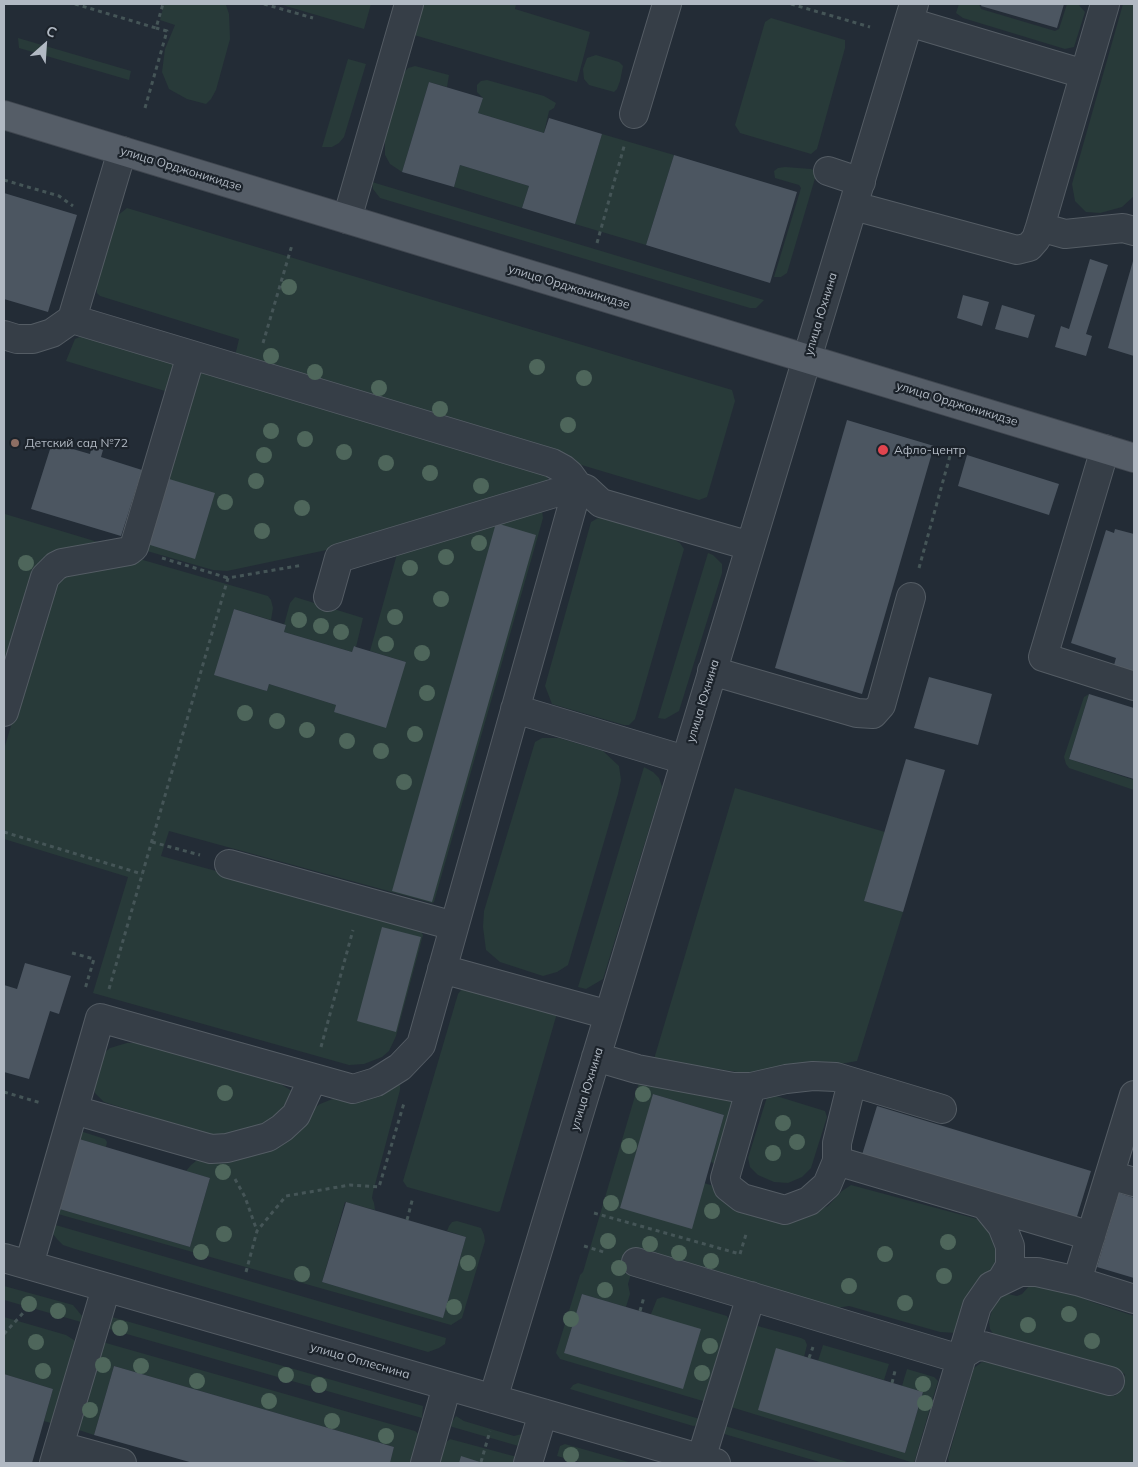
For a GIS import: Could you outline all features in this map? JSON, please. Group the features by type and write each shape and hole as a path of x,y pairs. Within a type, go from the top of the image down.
{"main road":[{"name":"улица Орджоникидзе","path":"4,115 1134,458"}],"street":[{"path":"347,220 409,4"},
{"path":"634,114 667,4"},
{"path":"828,171 858,194 1017,250 1029,247 1036,239 1040,227 1105,4"},
{"path":"911,13 1084,74"},
{"name":"улица Юхнина","path":"493,1399 712,670 858,194 911,13"},
{"path":"4,335 17,339 33,339 52,333 72,319 122,151"},
{"path":"1040,227 1065,234 1123,228 1134,231"},
{"path":"72,319 552,463 570,475 578,486 586,489 601,503 750,546"},
{"path":"4,712 45,577 62,563 132,550 191,355"},
{"path":"1105,449 1043,657 1134,686"},
{"path":"328,597 339,558 578,486"},
{"path":"30,1265 100,1018 353,1089 376,1082 400,1067 421,1045 578,486"},
{"path":"712,670 857,713 873,714 881,704 910,597"},
{"path":"515,709 686,760"},
{"path":"230,864 454,926"},
{"path":"442,969 609,1015"},
{"path":"596,1057 638,1069 733,1087 751,1087 786,1079 813,1076 836,1077 942,1108"},
{"path":"74,1110 211,1149 227,1148 268,1137 282,1128 296,1115 313,1078"},
{"path":"751,1087 725,1178 728,1187 742,1198 785,1210 809,1201 827,1185 838,1161 837,1143 852,1082"},
{"path":"1077,1281 1091,1236 1122,1178 1134,1095"},
{"path":"838,1161 1091,1236"},
{"path":"984,1204 1002,1226 1010,1246 1010,1266 1001,1281"},
{"name":"улица Оплеснина","path":"4,1258 708,1461"},
{"path":"636,1262 961,1358"},
{"path":"930,1463 977,1306 992,1286 1020,1272 1037,1272 1077,1281 1134,1299"},
{"path":"106,1288 57,1454 122,1463"},
{"path":"708,1461 740,1293"},
{"path":"961,1358 975,1347 983,1346 1110,1380"},
{"path":"425,1463 447,1386"},
{"path":"528,1463 543,1413"}],"path":[{"path":"75,4 167,31 145,108"},
{"path":"156,28 163,4"},
{"path":"264,4 313,18"},
{"path":"791,4 870,27"},
{"path":"597,243 634,114"},
{"path":"4,180 59,196 78,210"},
{"path":"254,374 292,245"},
{"path":"910,597 953,445"},
{"path":"132,550 228,578 339,558"},
{"path":"100,1018 228,578"},
{"path":"4,832 142,874"},
{"path":"152,842 230,864"},
{"path":"313,1078 361,900"},
{"path":"246,1272 257,1232 286,1196 350,1185 379,1187 404,1102"},
{"path":"227,1148 232,1174 245,1198 257,1232"},
{"path":"407,1220 413,1197"},
{"path":"740,1293 740,1254 755,1202"},
{"path":"594,1213 740,1254"},
{"path":"4,1334 23,1313"},
{"path":"481,1462 490,1428"}],"shaded area":[{"path":"164,4 226,5 229,14 230,39 216,90 206,104 187,99 169,89 162,72 165,49 175,25 160,20"},
{"path":"279,4 371,4 364,29"},
{"path":"423,4 516,4 515,9 590,32 577,82 414,35"},
{"path":"959,4 979,4 981,9 1055,31 1059,29 1067,4 1078,4 1085,12 1074,47 1065,49 963,18 956,13"},
{"path":"1123,4 1134,4 1134,196 1122,207 1100,213 1086,212 1075,201 1072,184"},
{"path":"771,18 845,40 845,48 817,149 811,154 740,133 735,125 765,22"},
{"path":"18,38 131,71 129,80 19,48"},
{"path":"596,55 619,62 623,66 620,81 614,92 589,85 584,79 583,69 587,58"},
{"path":"348,59 366,64 344,137 332,147 322,147"},
{"path":"415,66 449,75 447,87 429,82 402,172 390,164 385,155 385,137 402,75 408,68"},
{"path":"487,80 544,96 556,103 554,108 549,111 544,133 478,113 483,98 477,92 477,85 481,81"},
{"path":"602,134 674,155 646,245 575,224"},
{"path":"460,165 529,186 522,208 454,187"},
{"path":"785,167 811,169 815,171 816,175 787,273 781,277 774,277 801,188 799,185 775,178 774,171"},
{"path":"372,182 764,300 756,308 750,308 380,198 373,189"},
{"path":"127,208 732,390 735,401 707,497 699,500 239,363 235,356 239,339 100,296 97,293 96,286 117,216"},
{"path":"87,334 95,334 178,359 183,376 130,548 122,550 89,549 63,555 43,563 37,569 4,682 5,514 121,549 166,400 165,391 66,361 75,339"},
{"path":"200,368 540,470 547,477 549,483 336,548 227,571 213,570 147,551"},
{"path":"542,511 543,518 434,902 169,831 161,856 418,926 423,935 396,1036 389,1051 382,1057 364,1064 349,1065 93,993 128,877 4,839 4,749 53,587 58,578 136,558 268,596 273,608 271,620 234,609 215,675 267,691 269,684 336,705 334,712 406,662 370,651 397,554"},
{"path":"600,517 673,539 680,543 684,549 635,719 629,725 552,704 545,686 591,522"},
{"path":"708,553 713,555 722,564 722,573 679,711 665,719 658,718"},
{"path":"295,597 363,618 356,647 354,646 352,652 284,632 290,603"},
{"path":"1089,694 1069,759 1134,780 1134,790 1069,768 1066,764 1064,757 1084,697"},
{"path":"542,738 559,738 603,751 619,766 621,780 568,965 557,972 543,976 500,962 486,950 483,927 484,911 535,742"},
{"path":"644,767 659,778 662,787 603,979 586,989 578,987"},
{"path":"735,788 885,832 864,901 903,912 857,1061 744,1073 654,1059"},
{"path":"464,986 557,1013 500,1211 497,1212 407,1187 403,1181 458,994"},
{"path":"127,1043 141,1043 271,1078 295,1093 284,1110 265,1124 222,1139 104,1102 95,1093 95,1084 102,1055 110,1048"},
{"path":"640,1079 738,1099 720,1166 711,1162 724,1115 653,1094 704,1183 720,1188 719,1193 724,1202 731,1207 742,1211 807,1215 828,1206 842,1191 851,1185 977,1219 993,1230 1000,1246 997,1269 957,1333 940,1332 849,1306 830,1309 636,1257 628,1284 630,1294 626,1307 582,1294 564,1353 651,1314 657,1299 663,1297 727,1316 730,1323 706,1399 703,1401 560,1359 556,1353 580,1275 583,1272"},
{"path":"391,1081 397,1082 400,1085 400,1090 373,1192 372,1198 375,1210 345,1202 322,1282 443,1317 466,1237 447,1231 449,1226 452,1222 457,1221 481,1228 485,1241 462,1318 451,1325 58,1214 53,1209 76,1133 80,1131 105,1139 107,1142 106,1147 76,1138 56,1208 190,1247 210,1178 186,1171 191,1165 196,1161 238,1153 270,1143 281,1137 320,1104 335,1098 358,1094"},
{"path":"773,1095 825,1111 827,1117 811,1168 802,1177 788,1183 774,1182 758,1175 750,1167 748,1158 767,1097"},
{"path":"52,1224 446,1338 445,1344 428,1352 75,1249 63,1245 57,1239 52,1233"},
{"path":"1031,1284 1073,1290 1080,1297 1134,1316 1134,1463 949,1463 948,1458 974,1368 982,1362 997,1363 1115,1396 1120,1389 1125,1374 995,1337 990,1329 989,1321 994,1302 1003,1293 1017,1296 1022,1294"},
{"path":"4,1286 73,1305 82,1316 81,1322 4,1300"},
{"path":"4,1317 66,1335 77,1344 54,1424 44,1421 53,1389 4,1374"},
{"path":"112,1317 423,1406 422,1418 102,1327"},
{"path":"754,1325 805,1340 807,1345 804,1357 905,1453 923,1392 902,1386 907,1369 934,1377 938,1381 914,1463 731,1407"},
{"path":"99,1341 415,1431 420,1435 412,1463 390,1463 394,1447 114,1366 94,1435 76,1429"},
{"path":"823,1345 889,1364 884,1380 818,1361"},
{"path":"578,1383 703,1420 693,1426 570,1389"},
{"path":"456,1416 464,1421 514,1436 522,1434 522,1447 449,1426"},
{"path":"718,1424 851,1463 823,1463 721,1433"},
{"path":"450,1439 517,1457 520,1463 438,1463 444,1444"},
{"path":"565,1444 632,1463 583,1463 557,1456 560,1446"}],"building":[{"path":"982,4 1064,4 1057,28 981,6"},
{"path":"429,82 483,98 478,113 544,133 549,118 602,134 575,224 522,208 529,186 460,165 454,187 402,172"},
{"path":"674,155 797,192 770,283 646,245"},
{"path":"4,193 77,215 48,312 4,299"},
{"path":"1090,259 1108,265 1086,334 1092,336 1086,356 1055,347 1061,326 1069,329"},
{"path":"1134,261 1134,356 1108,348"},
{"path":"963,295 989,302 982,326 957,318"},
{"path":"1002,305 1035,315 1028,338 995,329"},
{"path":"847,420 934,446 862,694 775,668"},
{"path":"52,443 90,454 92,446 103,450 101,457 142,470 121,536 31,509"},
{"path":"967,455 1059,484 1049,515 958,486"},
{"path":"166,478 215,493 195,559 147,544"},
{"path":"496,523 536,535 432,902 392,891"},
{"path":"1115,529 1134,534 1134,671 1114,665 1116,658 1071,643 1106,530 1114,533"},
{"path":"234,609 286,625 284,632 352,652 354,646 406,662 386,728 334,712 336,705 269,684 267,691 214,675"},
{"path":"929,677 992,694 978,745 914,728"},
{"path":"1089,694 1134,708 1134,779 1069,759"},
{"path":"906,759 945,770 903,912 864,901"},
{"path":"382,927 421,937 396,1032 357,1021"},
{"path":"25,963 71,976 59,1014 50,1011 29,1079 4,1072 4,985 17,989"},
{"path":"653,1094 724,1115 692,1229 620,1208"},
{"path":"877,1106 1091,1171 1075,1223 861,1158"},
{"path":"76,1138 210,1178 190,1247 56,1208"},
{"path":"1119,1193 1134,1198 1134,1278 1097,1267"},
{"path":"346,1202 466,1237 443,1318 322,1282"},
{"path":"582,1294 701,1329 683,1389 564,1353"},
{"path":"776,1348 923,1392 905,1453 758,1410"},
{"path":"114,1366 394,1447 390,1463 193,1463 94,1435"},
{"path":"4,1374 53,1389 32,1463 4,1463"},
{"path":"461,1456 483,1463 459,1463"}],"place":[{"name":"Детский сад №72","path":"15,443"},
{"name":"Афло-центр","path":"883,450"}]}
